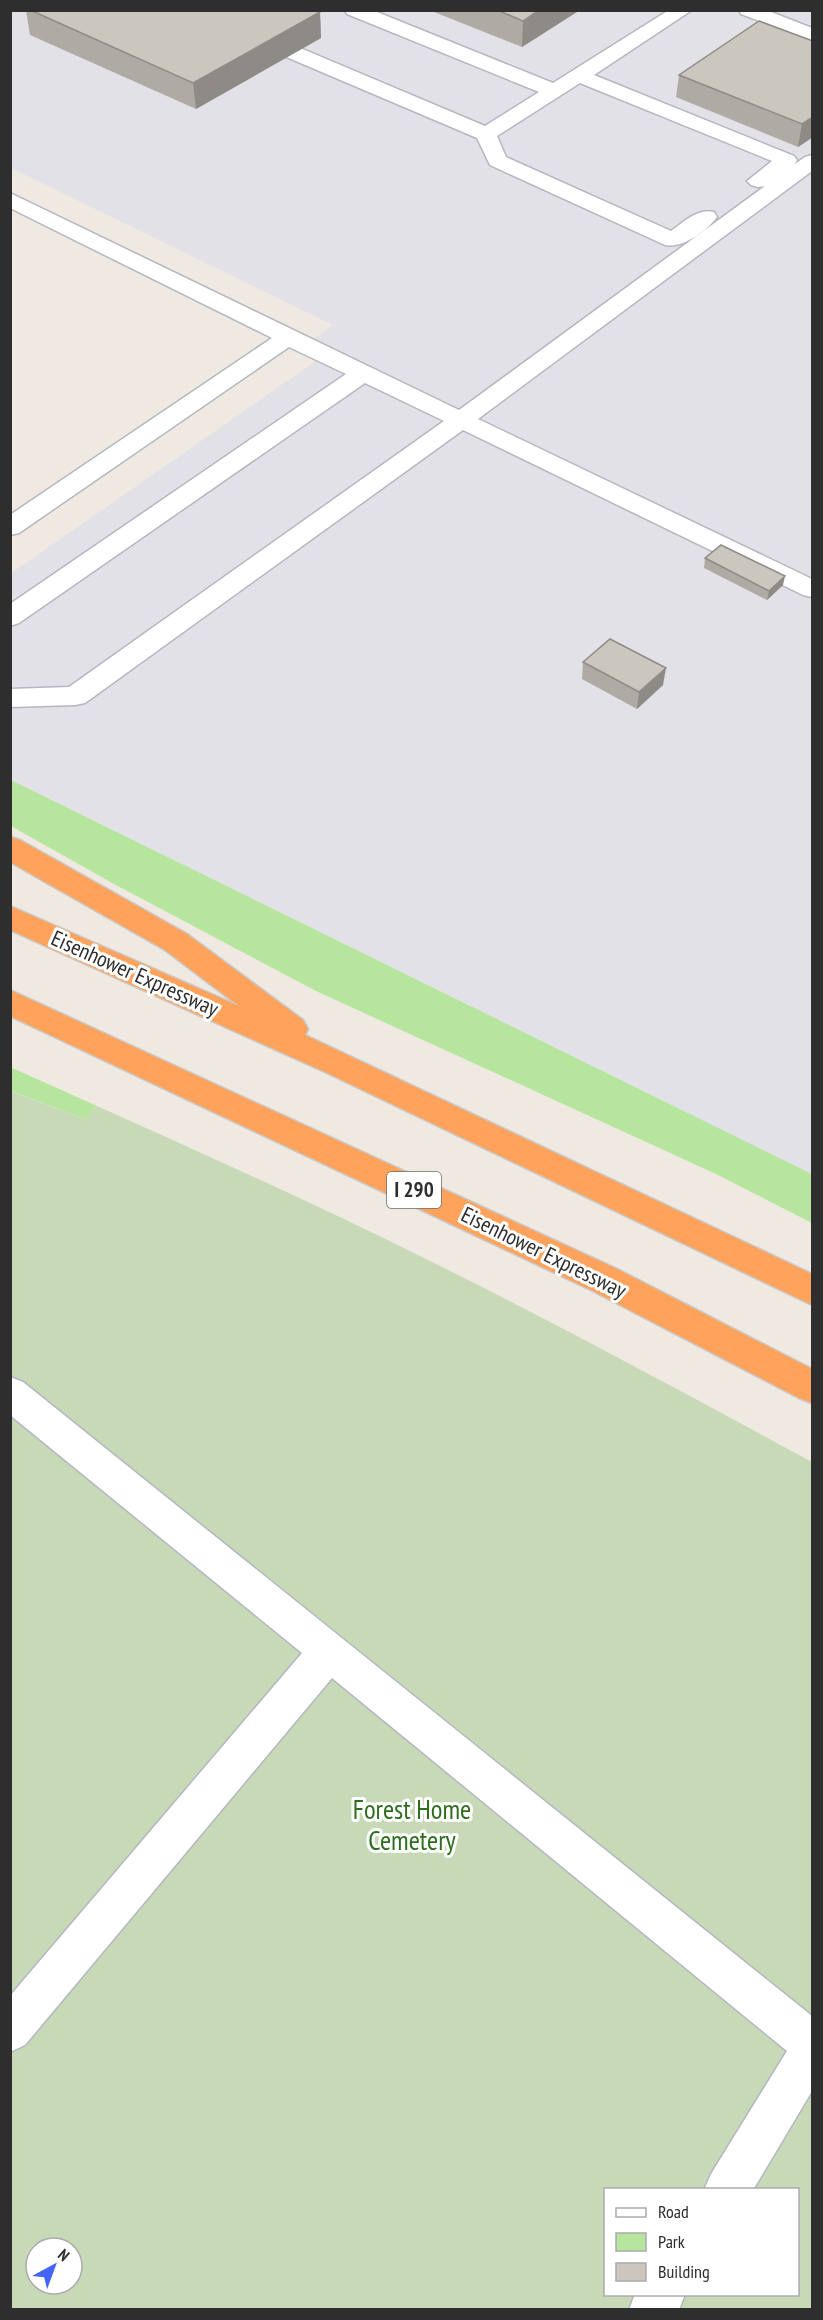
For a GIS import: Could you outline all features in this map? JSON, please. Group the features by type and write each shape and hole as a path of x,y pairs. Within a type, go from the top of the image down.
{"highway":[{"path":"10,848 177,942 336,1063"},
{"name":"Eisenhower Expressway","path":"10,917 336,1063 813,1290"},
{"name":"Eisenhower Expressway","path":"10,1002 603,1279 813,1387"}],"lane":[{"path":"192,10 486,134 497,161 674,240 786,160 579,76"},
{"path":"354,10 554,91"},
{"path":"486,134 683,10"},
{"path":"748,10 813,34"},
{"path":"10,698 75,696 460,421 813,161"},
{"path":"15,207 813,589"},
{"path":"10,528 288,337"},
{"path":"10,617 362,374"},
{"path":"10,1394 813,2043"},
{"path":"10,2030 329,1651"},
{"path":"728,2188 813,2051"},
{"path":"652,2310 661,2296"}],"shaded area":[{"path":"11,11 812,11 812,1174 11,780 10,574 333,349 314,339 333,325 11,168"}],"green space":[{"path":"11,780 812,1174 812,1223 716,1174 316,991 114,884 11,826"},
{"path":"10,1067 97,1106 85,1119 11,1091"},
{"name":"Forest Home Cemetery","path":"10,1091 85,1119 97,1106 260,1180 382,1237 520,1307 812,1462 812,2309 11,2309"}],"building":[{"path":"30,10 317,10 320,12 193,83"},
{"path":"497,10 539,10 523,21"},
{"path":"759,21 813,41 813,117 802,124 679,75"},
{"path":"721,545 785,576 769,591 705,558"},
{"path":"610,639 666,668 639,692 583,662"}]}
